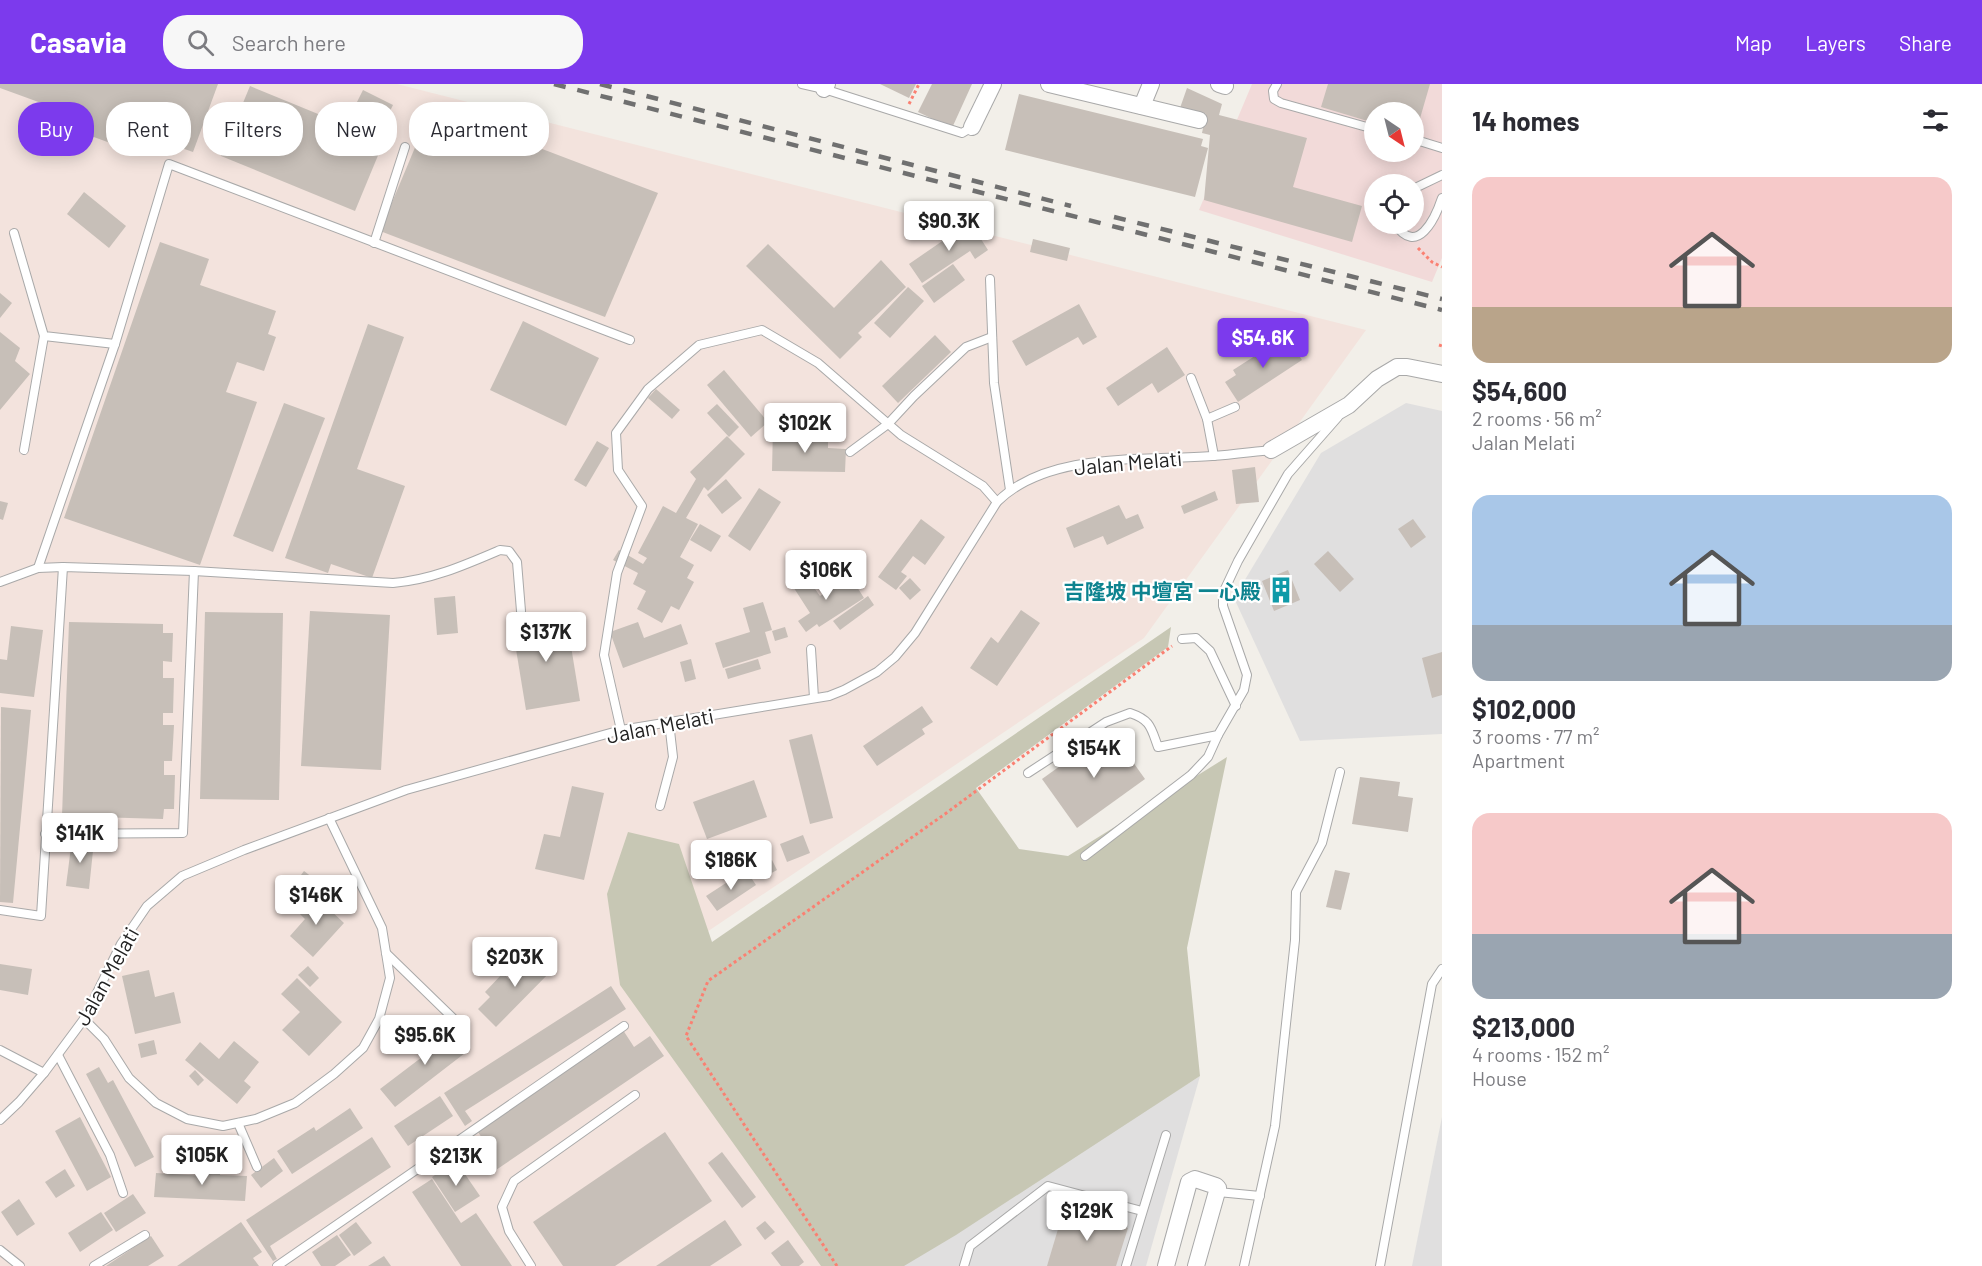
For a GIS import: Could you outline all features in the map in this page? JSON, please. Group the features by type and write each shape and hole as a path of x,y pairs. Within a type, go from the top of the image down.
{"street":[{"path":"972,127 993,84"},
{"path":"1049,84 1199,120"},
{"path":"1142,106 1151,84"},
{"name":"Jalan Melati","path":"1271,450 1349,405 1377,379 1397,367 1442,374"},
{"path":"1166,1266 1190,1182 1195,1179 1218,1188 1196,1266"}],"lane":[{"path":"802,84 825,87 962,133 972,127"},
{"path":"1277,84 1273,91 1275,99 1281,103 1364,126"},
{"path":"1424,143 1442,148"},
{"path":"374,243 405,147"},
{"path":"38,568 115,344 170,164 630,340"},
{"path":"1424,184 1442,175"},
{"path":"1424,231 1430,226 1442,198"},
{"path":"14,233 44,336 24,450"},
{"path":"1404,234 1409,236 1421,234"},
{"path":"990,279 994,383 1010,490"},
{"path":"621,730 604,655 617,573 642,506 618,470 616,433 648,388 699,345 762,330 818,363 888,424 936,458 983,486 997,502"},
{"path":"44,336 115,344"},
{"path":"850,452 888,424 914,396 966,348 992,337"},
{"path":"1191,378 1207,419 1214,456"},
{"path":"1085,856 1191,775 1208,757 1244,690 1247,675 1222,606 1223,593 1238,561 1288,474 1349,405"},
{"path":"1207,419 1235,407"},
{"name":"Jalan Melati","path":"0,1120 44,1073 84,1019 121,944 147,906 182,876 244,850 406,790 621,730 829,696 877,672 896,657 915,633 997,502 1010,490 1070,466 1096,461 1214,456 1271,450"},
{"path":"0,582 38,568 63,567 393,584 442,574 500,550 508,551 517,562 521,611"},
{"path":"0,910 41,916 63,567"},
{"path":"45,834 183,833 194,572"},
{"path":"1182,639 1197,638 1210,651 1236,706"},
{"path":"811,649 814,698"},
{"path":"1028,773 1106,722 1131,712 1150,724 1158,747 1218,735"},
{"path":"660,806 673,757 669,722"},
{"path":"1244,1266 1275,1126 1295,940 1296,892 1322,843 1340,772"},
{"path":"84,1019 104,1039 129,1078 156,1102 187,1119 223,1126 256,1119 295,1102 334,1074 363,1048 379,1019 390,978 382,928 329,818"},
{"path":"386,953 455,1020"},
{"path":"1380,1266 1432,984 1442,969"},
{"path":"277,1266 624,1026"},
{"path":"0,1050 44,1073"},
{"path":"58,1055 110,1155 123,1193"},
{"path":"531,1266 509,1231 502,1207 514,1181 635,1095"},
{"path":"238,1123 257,1167"},
{"path":"1126,1266 1166,1135"},
{"path":"964,1266 970,1246 1048,1186 1142,1211"},
{"path":"1218,1192 1260,1196"},
{"path":"94,1266 145,1235"},
{"path":"0,1250 20,1266"}],"path":[{"path":"903,115 919,84"},
{"path":"837,1266 686,1036 708,981 945,814 1182,639"}],"shaded area":[{"path":"0,84 397,84 468,102 409,102 409,156 549,156 549,123 1366,330 1144,638 646,973 825,1266 0,1266"},
{"path":"1252,84 1442,84 1442,258 1432,282 1199,210"},
{"path":"1406,403 1442,411 1442,734 1300,741 1234,598 1321,453"},
{"path":"1171,627 1168,647 976,788 1019,849 1068,856 1227,757 1187,948 1200,1076 956,1235 904,1266 821,1266 620,985 607,894 628,832 679,844 712,942"},
{"path":"1200,1076 1146,1266 902,1266"},
{"path":"1442,1117 1442,1266 1412,1266"}],"building":[{"path":"0,84 218,84 211,102 203,102 203,125 193,152 191,151 191,102 106,102 106,141 94,137 94,102 38,102 0,88"},
{"path":"880,84 916,84 909,98"},
{"path":"932,84 972,84 952,128 918,112"},
{"path":"1328,84 1430,84 1424,105 1424,102 1364,102 1364,120 1321,107"},
{"path":"250,86 289,102 243,102"},
{"path":"1187,88 1222,104 1219,115 1307,138 1293,187 1362,206 1352,242 1204,200 1210,135 1202,133 1206,114 1180,108"},
{"path":"363,90 387,102 357,102"},
{"path":"1019,94 1203,139 1201,146 1208,148 1195,197 1005,150"},
{"path":"303,108 315,113 315,156 378,156 355,211 221,156 303,156"},
{"path":"549,152 658,193 605,317 380,231 411,156 549,156"},
{"path":"84,192 126,226 109,248 67,214"},
{"path":"916,203 953,221 946,236 909,218"},
{"path":"970,222 988,250 975,259 970,251 922,283 909,264"},
{"path":"1033,239 1070,248 1067,261 1030,252"},
{"path":"160,242 209,259 200,285 276,311 268,334 276,337 264,371 237,362 226,392 257,402 200,565 64,518"},
{"path":"768,244 834,308 881,260 906,287 858,333 862,337 840,359 746,266"},
{"path":"953,264 965,280 934,303 922,286"},
{"path":"908,287 924,301 890,338 874,323"},
{"path":"0,293 12,303 0,318"},
{"path":"1079,304 1097,337 1083,345 1078,337 1026,366 1012,341"},
{"path":"523,321 599,358 566,426 490,390"},
{"path":"368,324 404,337 357,469 405,486 372,578 331,564 328,573 285,558"},
{"path":"0,332 20,348 15,361 30,374 0,410"},
{"path":"935,335 951,352 898,403 882,386"},
{"path":"1286,336 1302,360 1238,402 1225,382 1236,375 1233,370"},
{"path":"1167,347 1185,375 1158,393 1152,383 1118,406 1106,388"},
{"path":"724,370 768,422 751,437 707,385"},
{"path":"656,389 680,410 672,419 648,398"},
{"path":"284,403 325,418 273,552 233,536"},
{"path":"717,404 739,427 729,437 707,413"},
{"path":"773,426 789,426 789,439 828,440 828,448 846,449 845,472 772,471"},
{"path":"727,436 745,454 708,491 704,487 686,518 698,524 680,557 694,565 687,578 694,582 679,610 671,606 662,623 637,609 646,591 633,584 638,573 613,560 619,550 643,564 647,558 638,553 663,506 676,513 696,479 690,472"},
{"path":"597,441 609,448 586,487 574,480"},
{"path":"1255,467 1259,502 1236,504 1232,470"},
{"path":"726,479 742,498 722,514 707,495"},
{"path":"759,488 781,502 750,551 728,536"},
{"path":"1215,491 1218,500 1184,514 1181,506"},
{"path":"0,501 8,503 3,520 0,519"},
{"path":"1119,505 1126,519 1138,514 1144,528 1107,545 1103,536 1074,548 1066,528"},
{"path":"921,519 945,537 925,565 913,556 901,572 907,576 896,590 878,577"},
{"path":"1413,519 1426,537 1411,548 1398,529"},
{"path":"700,524 721,536 711,552 690,540"},
{"path":"1328,551 1354,579 1340,592 1314,564"},
{"name":"吉隆坡 中壇宮 一心殿","path":"1288,570 1300,600 1274,611 1262,581"},
{"path":"806,576 820,596 850,576 864,598 819,627 817,624 806,632 798,621 810,613 792,585"},
{"path":"910,578 921,590 910,600 899,588"},
{"path":"455,596 458,633 437,635 434,598"},
{"path":"868,596 874,605 840,630 833,621"},
{"path":"763,602 772,630 765,632 771,653 723,668 715,643 750,632 743,608"},
{"path":"1021,610 1040,623 997,686 970,668 991,637 998,643"},
{"path":"310,611 390,615 381,770 301,766"},
{"path":"205,612 283,613 279,800 200,799"},
{"path":"566,616 580,701 526,710 512,625"},
{"path":"69,622 163,624 163,633 173,633 172,662 163,661 163,678 174,678 173,713 163,713 163,725 174,725 172,761 164,761 164,775 175,775 174,809 164,809 163,819 62,816"},
{"path":"638,622 644,638 681,624 688,644 623,668 610,632"},
{"path":"11,626 43,630 34,697 0,693 0,659 7,660"},
{"path":"785,627 788,637 775,641 772,631"},
{"path":"1442,652 1442,695 1432,698 1422,658"},
{"path":"691,659 696,679 685,682 680,662"},
{"path":"758,659 761,669 728,679 725,669"},
{"path":"922,706 933,722 922,729 925,734 877,766 863,746"},
{"path":"1,707 31,710 13,903 0,902"},
{"path":"1110,730 1145,779 1077,828 1042,779"},
{"path":"812,734 833,818 810,824 789,740"},
{"path":"1360,777 1400,782 1398,796 1413,798 1408,832 1352,824"},
{"path":"754,780 767,817 707,839 693,802"},
{"path":"572,786 604,793 584,880 535,869 544,834 560,837"},
{"path":"803,835 810,853 787,862 780,844"},
{"path":"72,839 94,841 89,889 66,886"},
{"path":"772,860 777,870 766,876 761,865"},
{"path":"746,870 756,885 717,911 706,896"},
{"path":"1335,870 1350,873 1341,910 1326,907"},
{"path":"304,871 317,881 298,907 284,898"},
{"path":"314,895 344,923 313,957 290,936 305,919 298,912"},
{"path":"538,950 555,967 496,1027 478,1009 490,997 485,992 503,973 509,979"},
{"path":"0,964 32,969 28,995 0,990"},
{"path":"308,966 319,978 310,987 298,975"},
{"path":"149,970 155,997 174,992 181,1023 135,1034 122,976"},
{"path":"297,978 342,1022 309,1056 282,1030 300,1012 281,994"},
{"path":"611,986 626,1009 465,1111 472,1121 465,1126 444,1093"},
{"path":"444,1025 465,1053 395,1107 380,1089 430,1051 422,1041"},
{"path":"623,1030 634,1047 650,1036 664,1056 493,1172 479,1153 488,1147 476,1129"},
{"path":"154,1040 157,1054 141,1058 138,1044"},
{"path":"234,1041 259,1062 244,1081 251,1087 237,1104 185,1060 200,1042 219,1059"},
{"path":"99,1067 108,1083 113,1080 154,1157 135,1167 86,1074"},
{"path":"195,1070 204,1080 198,1086 189,1076"},
{"path":"440,1096 453,1116 408,1146 394,1126"},
{"path":"350,1108 363,1128 292,1174 277,1151 314,1127 316,1131"},
{"path":"80,1117 111,1177 87,1191 55,1131"},
{"path":"665,1132 712,1201 615,1266 563,1266 533,1222"},
{"path":"372,1137 391,1167 270,1246 277,1259 273,1261 246,1220"},
{"path":"722,1152 756,1197 742,1208 708,1163"},
{"path":"274,1158 283,1171 261,1188 251,1175"},
{"path":"456,1161 480,1196 455,1212 432,1177"},
{"path":"206,1165 221,1166 220,1175 247,1176 245,1201 154,1197 156,1173 205,1176"},
{"path":"65,1169 75,1186 56,1198 45,1182"},
{"path":"432,1179 461,1223 476,1213 512,1266 461,1266 412,1192"},
{"path":"133,1194 146,1213 116,1232 104,1213"},
{"path":"19,1199 35,1224 17,1236 1,1212"},
{"path":"1064,1209 1128,1228 1116,1266 1047,1266"},
{"path":"101,1212 113,1230 80,1252 68,1233"},
{"path":"725,1220 742,1245 710,1266 656,1266"},
{"path":"765,1221 775,1232 765,1240 756,1228"},
{"path":"241,1222 262,1252 253,1258 259,1266 177,1266"},
{"path":"356,1222 372,1243 354,1256 339,1235"},
{"path":"337,1235 351,1255 335,1266 321,1266 312,1252"},
{"path":"151,1236 164,1256 148,1266 106,1266"},
{"path":"788,1240 804,1262 799,1266 781,1266 771,1253"},
{"path":"384,1256 391,1266 368,1266"}],"railway":[{"path":"554,84 1442,310"},
{"path":"600,84 1071,206"},
{"path":"1114,217 1442,299"}],"place":[{"name":"吉隆坡 中壇宮 一心殿","path":"1281,590"}]}
